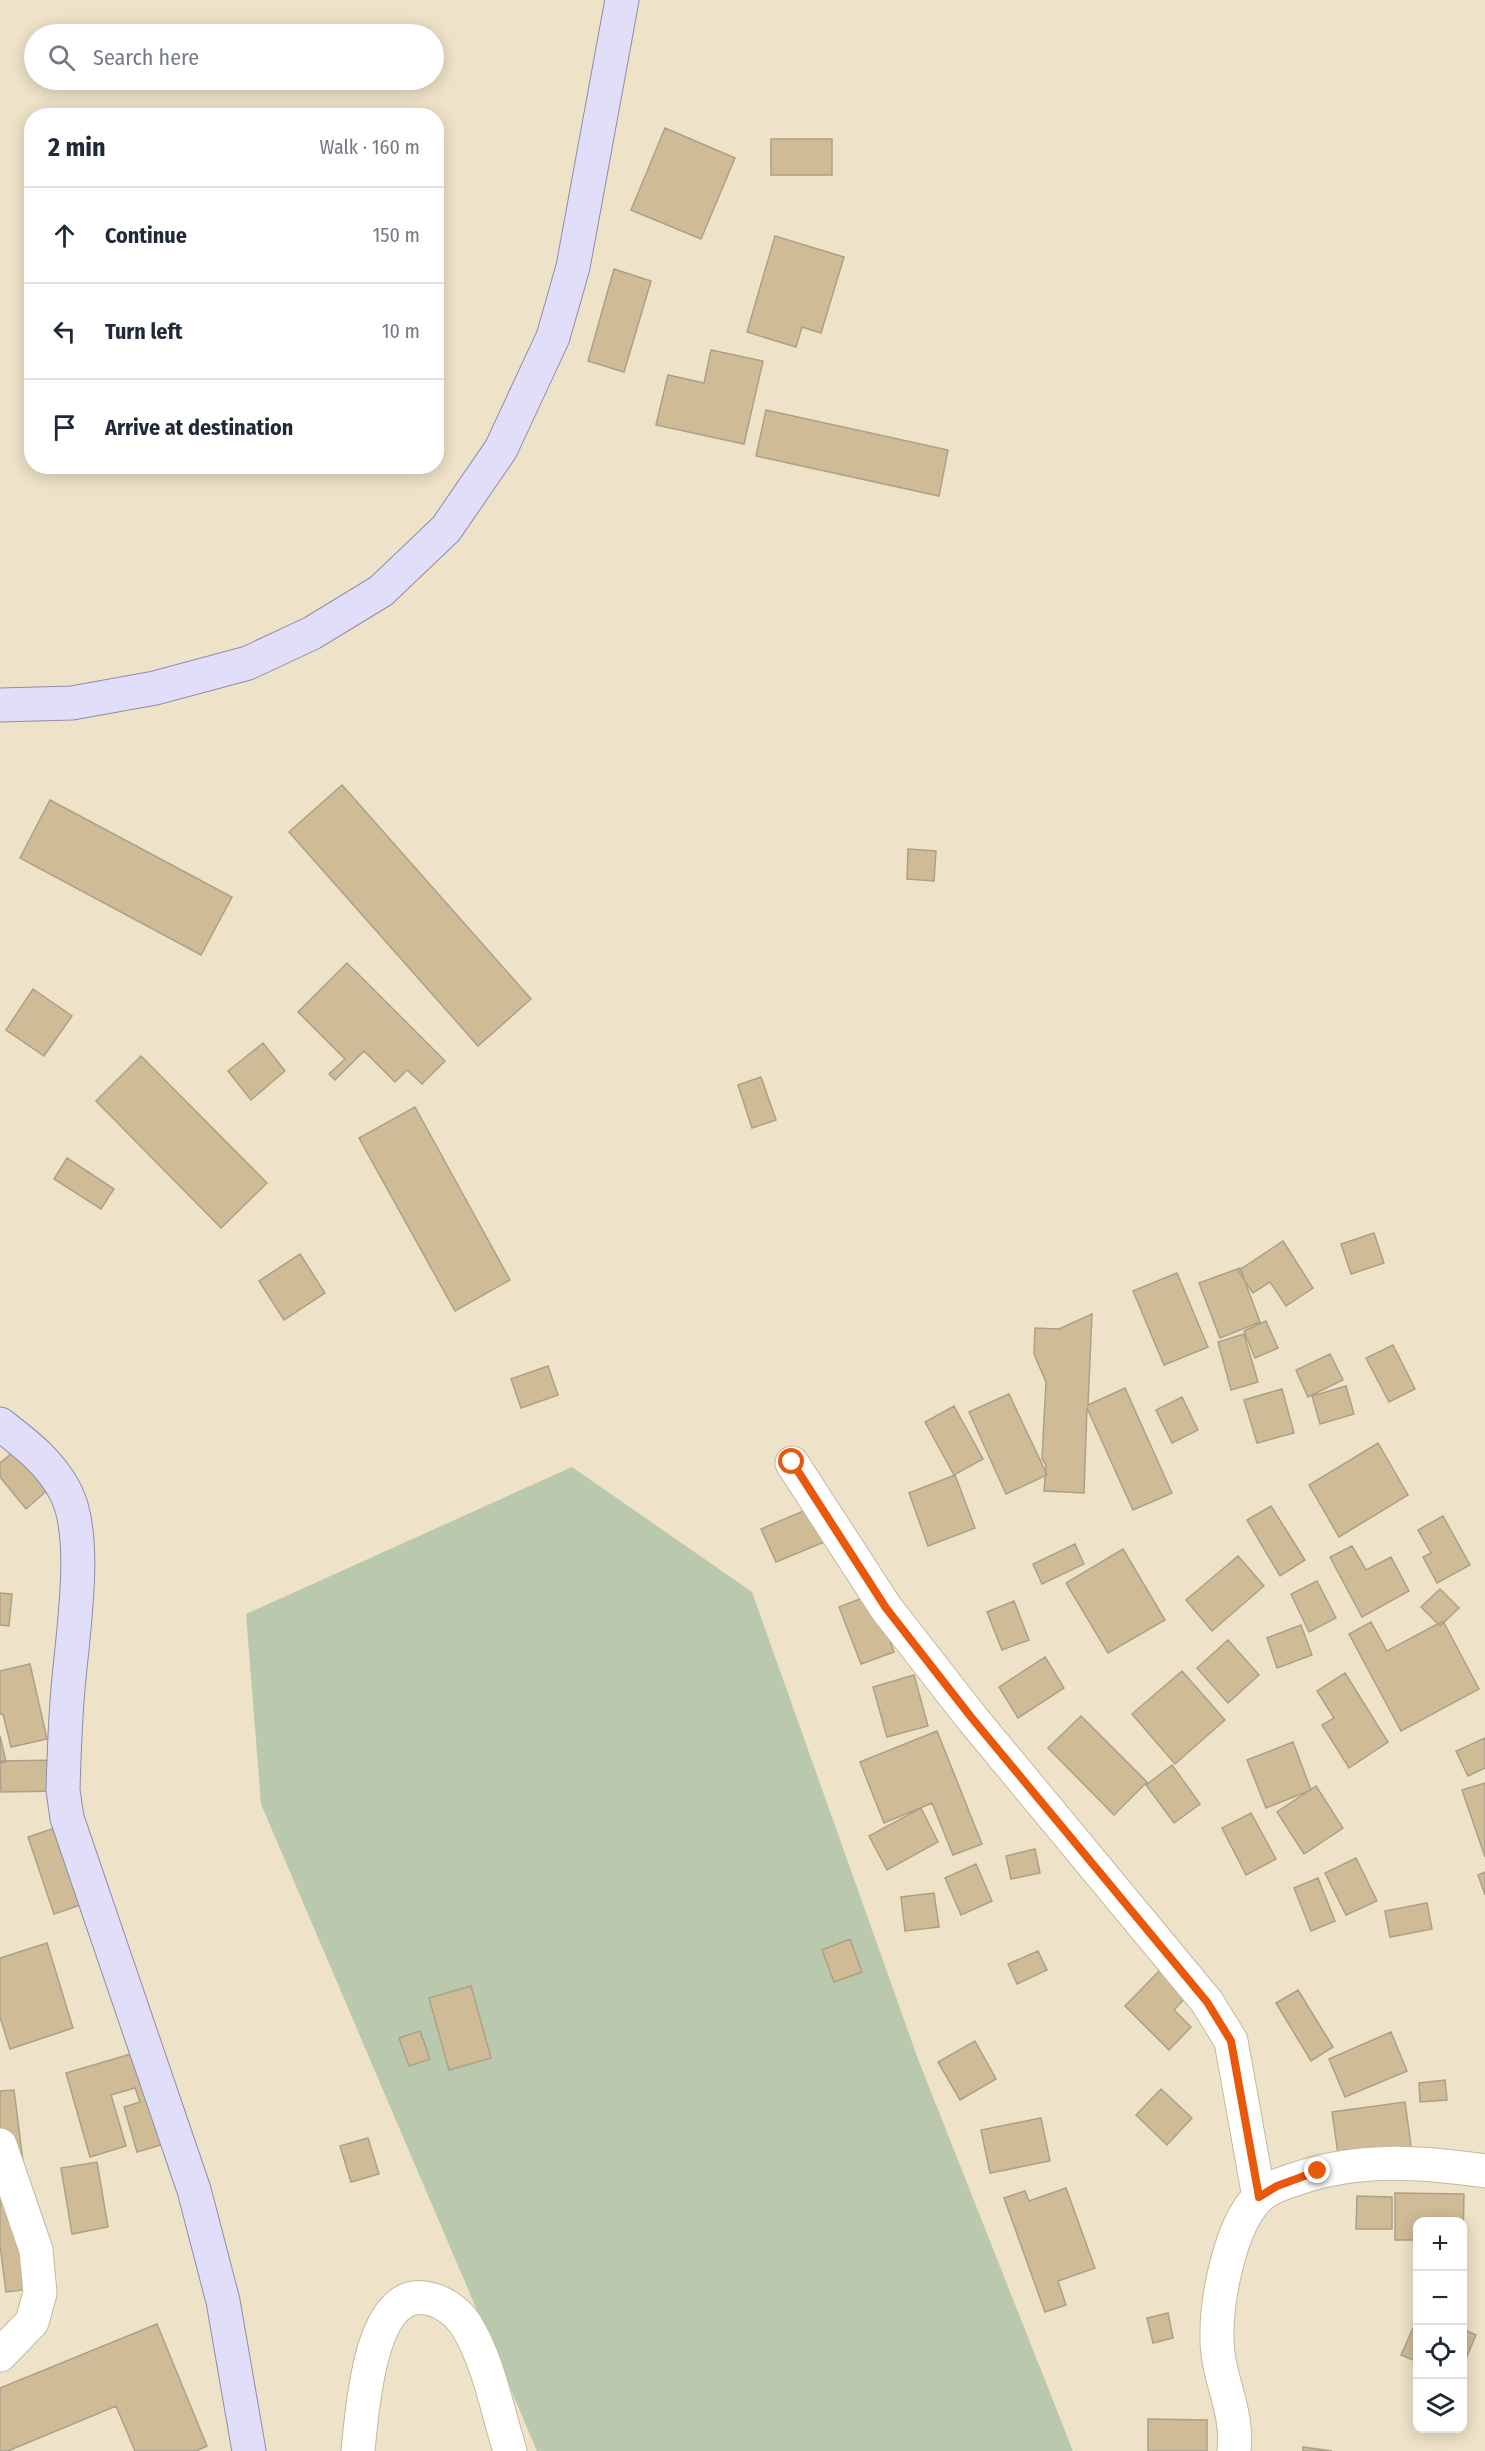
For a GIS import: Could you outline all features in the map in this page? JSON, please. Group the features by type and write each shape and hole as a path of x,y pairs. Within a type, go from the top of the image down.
{"main road":[{"path":"0,705 72,703 156,687 248,663 312,633 381,591 446,530 501,449 553,337 573,267 622,0"},
{"path":"0,1424 49,1465 67,1495 74,1521 76,1599 63,1790 67,1818 194,2190 223,2301 249,2451"}],"street":[{"path":"792,1462 886,1608 971,1717 1207,2002 1231,2041 1259,2197"},
{"path":"0,2145 36,2250 40,2293 32,2322 0,2355"},
{"path":"1234,2451 1236,2431 1220,2368 1216,2340 1218,2304 1239,2227 1259,2197 1277,2186 1318,2171 1371,2162 1428,2163 1485,2171"},
{"path":"358,2451 362,2409 374,2350 384,2320 402,2300 418,2297 439,2300 465,2324 481,2356 510,2451"}],"green space":[{"path":"572,1467 752,1592 918,2059 1073,2451 537,2451 261,1804 246,1614"}],"building":[{"path":"665,128 735,158 701,239 631,210"},
{"path":"771,139 832,139 832,175 771,175"},
{"path":"775,236 844,257 821,333 802,327 796,347 747,332"},
{"path":"614,269 651,281 624,372 588,361"},
{"path":"711,350 763,361 744,444 656,425 668,375 704,383"},
{"path":"766,410 948,450 939,496 756,456"},
{"path":"342,785 531,999 478,1046 289,832"},
{"path":"50,800 232,897 201,955 20,858"},
{"path":"908,849 936,851 934,881 907,879"},
{"path":"347,963 445,1061 422,1084 407,1070 395,1082 364,1051 335,1080 329,1074 345,1059 298,1012"},
{"path":"33,989 72,1016 44,1056 6,1030"},
{"path":"263,1043 285,1071 251,1100 228,1071"},
{"path":"141,1056 267,1183 221,1228 96,1101"},
{"path":"761,1077 776,1120 752,1128 738,1085"},
{"path":"415,1107 510,1280 455,1311 359,1138"},
{"path":"67,1158 114,1189 101,1209 54,1179"},
{"path":"1374,1233 1384,1263 1351,1274 1341,1244"},
{"path":"1283,1241 1313,1288 1286,1306 1270,1282 1253,1293 1238,1271"},
{"path":"300,1254 325,1293 284,1320 259,1281"},
{"path":"1240,1268 1260,1322 1220,1338 1199,1283"},
{"path":"1177,1273 1208,1347 1164,1365 1133,1291"},
{"path":"1092,1314 1088,1405 1125,1388 1172,1493 1133,1510 1087,1408 1084,1493 1044,1491 1046,1465 1042,1459 1046,1382 1034,1354 1035,1328 1059,1329"},
{"path":"1266,1321 1278,1348 1255,1358 1244,1331"},
{"path":"1244,1334 1258,1382 1231,1390 1218,1342"},
{"path":"1393,1345 1415,1389 1389,1402 1366,1358"},
{"path":"1330,1354 1343,1380 1308,1397 1296,1370"},
{"path":"548,1366 558,1395 521,1408 511,1379"},
{"path":"1346,1386 1354,1414 1320,1424 1312,1396"},
{"path":"1282,1389 1294,1433 1257,1443 1244,1400"},
{"path":"1009,1394 1047,1475 1006,1494 969,1412"},
{"path":"1182,1397 1198,1430 1172,1443 1156,1410"},
{"path":"954,1406 983,1459 954,1475 925,1422"},
{"path":"1378,1443 1408,1495 1339,1537 1309,1485"},
{"path":"18,1448 50,1488 26,1509 0,1477 0,1463"},
{"path":"955,1475 975,1528 928,1546 909,1493"},
{"path":"822,1503 836,1537 776,1562 761,1529"},
{"path":"1271,1506 1305,1560 1280,1576 1247,1520"},
{"path":"1443,1516 1470,1565 1437,1583 1423,1557 1431,1553 1418,1530"},
{"path":"1075,1544 1084,1564 1042,1584 1033,1564"},
{"path":"1352,1546 1366,1570 1391,1557 1409,1591 1362,1617 1330,1557"},
{"path":"1123,1549 1165,1620 1108,1653 1066,1583"},
{"path":"1238,1556 1264,1586 1212,1631 1186,1600"},
{"path":"1317,1581 1336,1618 1309,1632 1291,1594"},
{"path":"1440,1589 1459,1608 1440,1626 1421,1607"},
{"path":"0,1593 12,1594 9,1626 0,1625"},
{"path":"873,1594 894,1652 861,1664 839,1607"},
{"path":"1014,1601 1029,1640 1002,1650 987,1612"},
{"path":"1443,1621 1479,1689 1401,1731 1349,1634 1371,1622 1387,1651"},
{"path":"1301,1625 1312,1655 1277,1668 1267,1638"},
{"path":"1228,1640 1259,1675 1228,1703 1197,1668"},
{"path":"1045,1657 1064,1688 1018,1718 999,1687"},
{"path":"30,1664 47,1739 11,1747 3,1714 0,1714 0,1671"},
{"path":"1182,1671 1225,1720 1175,1764 1132,1714"},
{"path":"1345,1673 1388,1742 1349,1768 1322,1725 1334,1718 1317,1691"},
{"path":"914,1675 928,1726 887,1737 873,1687"},
{"path":"1081,1716 1147,1782 1114,1815 1048,1748"},
{"path":"937,1731 982,1844 953,1855 932,1803 884,1823 860,1762"},
{"path":"0,1736 6,1762 0,1763"},
{"path":"1485,1738 1485,1768 1468,1776 1456,1751"},
{"path":"1293,1742 1311,1790 1266,1808 1247,1760"},
{"path":"61,1760 61,1791 1,1792 0,1761"},
{"path":"1172,1765 1200,1804 1174,1823 1146,1785"},
{"path":"1485,1783 1485,1857 1462,1790"},
{"path":"1316,1786 1343,1828 1304,1854 1277,1812"},
{"path":"921,1808 938,1842 887,1870 869,1836"},
{"path":"1251,1813 1276,1859 1246,1875 1222,1828"},
{"path":"70,1823 95,1900 54,1914 28,1837"},
{"path":"1035,1849 1040,1873 1011,1879 1006,1856"},
{"path":"1356,1858 1377,1901 1346,1915 1325,1873"},
{"path":"976,1864 992,1901 961,1915 945,1878"},
{"path":"1485,1872 1485,1895 1478,1875"},
{"path":"1318,1878 1335,1921 1311,1931 1294,1888"},
{"path":"934,1893 939,1927 905,1931 901,1897"},
{"path":"1427,1903 1432,1929 1390,1937 1385,1911"},
{"path":"850,1939 862,1972 834,1982 822,1950"},
{"path":"47,1943 73,2028 10,2049 0,2017 0,1958"},
{"path":"1038,1951 1047,1970 1017,1984 1008,1964"},
{"path":"1165,1965 1191,1992 1174,2010 1191,2027 1169,2050 1125,2006"},
{"path":"471,1986 491,2058 449,2070 429,1998"},
{"path":"1298,1990 1333,2047 1311,2061 1276,2003"},
{"path":"420,2031 430,2059 409,2066 399,2038"},
{"path":"1391,2032 1407,2071 1345,2097 1329,2059"},
{"path":"975,2041 996,2079 960,2100 938,2062"},
{"path":"148,2049 174,2141 137,2152 124,2107 140,2102 135,2088 111,2095 126,2146 90,2157 66,2073"},
{"path":"1445,2080 1447,2100 1420,2102 1419,2083"},
{"path":"1161,2089 1192,2118 1167,2145 1136,2115"},
{"path":"14,2090 39,2288 6,2292 0,2245 0,2091"},
{"path":"1405,2102 1412,2153 1339,2161 1332,2112"},
{"path":"1041,2118 1050,2161 990,2173 981,2130"},
{"path":"368,2138 379,2174 351,2182 340,2146"},
{"path":"97,2162 108,2227 72,2234 61,2168"},
{"path":"1066,2188 1095,2268 1058,2281 1066,2305 1045,2312 1004,2198 1025,2191 1029,2201"},
{"path":"1395,2193 1464,2194 1464,2217 1413,2217 1413,2240 1395,2240"},
{"path":"1357,2196 1392,2197 1392,2229 1356,2229"},
{"path":"1168,2313 1173,2338 1153,2343 1147,2318"},
{"path":"157,2324 207,2446 196,2451 135,2451 116,2406 8,2451 0,2451 0,2388"},
{"path":"1413,2328 1413,2360 1401,2355"},
{"path":"1467,2331 1476,2335 1467,2356"},
{"path":"1148,2419 1207,2420 1207,2451 1148,2451"},
{"path":"1303,2447 1332,2451 1303,2451"}],"route":[{"path":"792,1462 886,1608 971,1717 1207,2002 1231,2041 1237,2064 1251,2161 1259,2197 1277,2186 1318,2171"}]}
